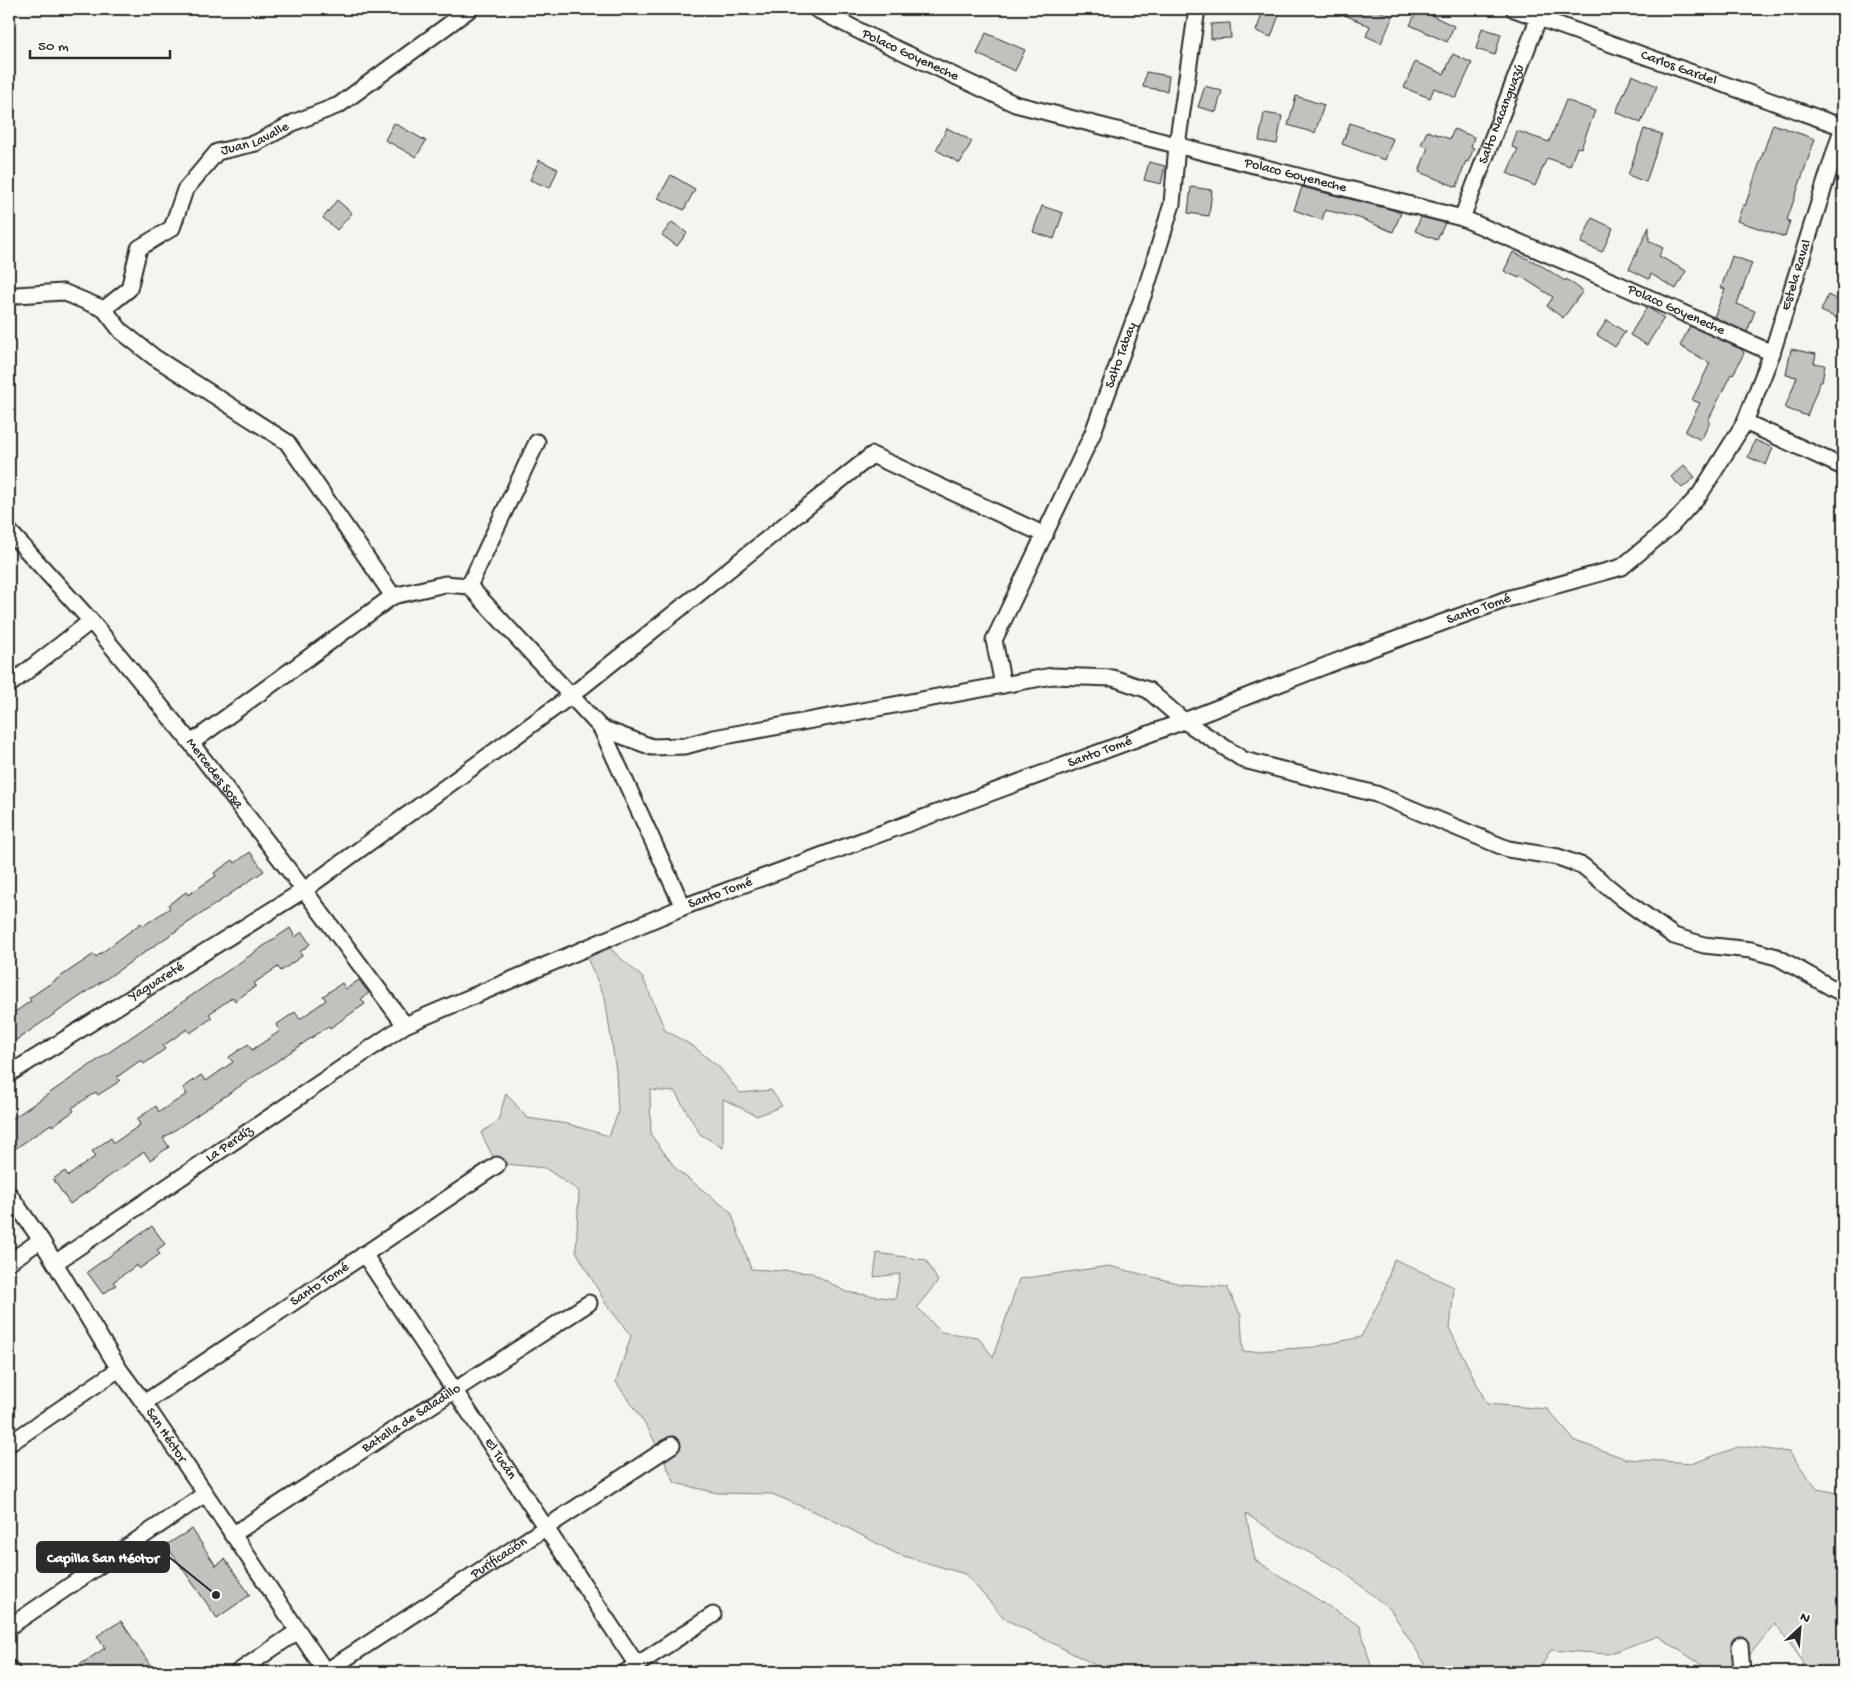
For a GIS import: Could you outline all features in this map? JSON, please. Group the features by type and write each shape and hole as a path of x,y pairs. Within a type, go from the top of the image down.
{"street":[{"name":"Juan Lavalle","path":"104,309 129,289 139,248 172,228 185,190 217,152 256,143 295,122 339,105 470,9"},
{"name":"Polaco Goyeneche","path":"816,9 873,38 1015,104 1462,218 1618,284 1772,353"},
{"name":"Salto Tabay","path":"1003,685 994,640 1092,435 1147,285 1172,204 1176,145 1197,9"},
{"name":"Carlos Gardel","path":"1514,9 1540,13 1843,127"},
{"name":"Salto Ñacanguazú","path":"1462,218 1540,13"},
{"name":"Estela Raval","path":"1746,422 1772,353 1843,127"},
{"path":"9,298 17,295 62,292 104,309 121,332 154,356 287,442 393,596"},
{"path":"1746,422 1843,467"},
{"name":"Santo Tomé","path":"405,1026 683,908 1184,721 1348,656 1507,599 1622,567 1672,525 1700,494 1746,422"},
{"path":"469,586 537,442"},
{"name":"Yaguareté","path":"9,1074 304,890 572,695 872,455 1045,535"},
{"name":"Mercedes Sosa","path":"9,531 91,621 191,743 405,1026"},
{"path":"191,743 393,596 445,584 469,586 602,728 683,908"},
{"path":"9,685 91,621"},
{"path":"602,728 652,748 685,746 714,738 1052,676 1113,678 1148,690 1184,721 1244,760 1376,794 1508,849 1558,857 1583,866 1674,936 1704,944 1751,950 1777,957 1843,994"},
{"name":"La Perdíz","path":"54,1263 405,1026"},
{"name":"Santo Tomé","path":"144,1403 496,1166"},
{"name":"San Héctor","path":"9,1194 41,1240 119,1369 326,1672"},
{"path":"9,1262 41,1240"},
{"name":"El Tucán","path":"364,1254 546,1528 632,1669"},
{"name":"Batalla de Saladillo","path":"232,1535 454,1389 590,1303"},
{"path":"9,1444 119,1369"},
{"name":"Purificación","path":"326,1672 672,1445"},
{"path":"9,1628 205,1494"},
{"path":"632,1669 713,1615"},
{"path":"238,1672 298,1631"},
{"path":"1740,1645 1742,1672"},
{"path":"9,1668 12,1672"}],"shaded area":[{"path":"604,943 643,978 665,1030 694,1047 720,1068 740,1093 771,1090 782,1106 757,1116 723,1099 723,1148 700,1134 675,1092 650,1090 651,1135 677,1170 731,1212 751,1269 812,1273 846,1292 895,1299 900,1274 874,1277 877,1253 926,1260 938,1281 917,1307 941,1332 978,1337 993,1357 1019,1279 1109,1266 1181,1284 1227,1287 1241,1316 1243,1352 1314,1347 1361,1337 1383,1294 1394,1259 1454,1287 1450,1330 1487,1404 1547,1409 1575,1441 1627,1459 1694,1463 1741,1446 1789,1452 1817,1489 1843,1494 1843,1672 1799,1672 1804,1663 1775,1623 1738,1670 1711,1671 1658,1636 1608,1654 1551,1650 1538,1672 1423,1672 1424,1662 1390,1609 1340,1569 1295,1545 1246,1514 1255,1560 1360,1626 1373,1672 1104,1672 1103,1669 1005,1619 965,1574 897,1554 827,1517 772,1494 717,1493 675,1483 649,1430 616,1382 631,1336 606,1304 576,1251 579,1191 545,1168 496,1163 481,1133 498,1121 506,1093 527,1118 568,1124 609,1136 618,1113 616,1071 605,998 588,960"}],"building":[{"path":"1264,9 1280,12 1271,37 1256,31"},
{"path":"1331,9 1375,9 1393,17 1381,43 1366,36 1370,26"},
{"path":"1418,9 1454,26 1447,42 1410,25"},
{"path":"1230,23 1231,38 1211,39 1211,24"},
{"path":"1482,28 1501,34 1495,55 1476,49"},
{"path":"986,33 1025,50 1015,71 977,54"},
{"path":"1453,54 1472,63 1456,98 1434,88 1430,98 1404,88 1415,62 1444,74"},
{"path":"1146,72 1169,76 1167,91 1143,87"},
{"path":"1632,75 1657,86 1641,123 1616,112"},
{"path":"1205,86 1222,91 1216,112 1198,107"},
{"path":"1296,96 1324,105 1315,133 1288,125"},
{"path":"1566,100 1595,111 1581,148 1577,147 1570,166 1547,158 1535,186 1507,173 1518,149 1512,147 1517,131 1549,142"},
{"path":"1264,113 1282,116 1277,144 1259,141"},
{"path":"394,123 426,141 416,157 385,140"},
{"path":"1350,123 1393,139 1385,160 1342,144"},
{"path":"1773,124 1815,139 1787,220 1790,221 1785,237 1737,221 1743,205 1745,206"},
{"path":"947,128 972,141 960,163 936,150"},
{"path":"1454,129 1474,137 1471,147 1474,148 1468,162 1466,161 1457,187 1419,172 1428,147 1421,145 1427,131 1450,139"},
{"path":"1644,129 1662,134 1646,182 1628,175"},
{"path":"539,160 558,169 550,188 530,180"},
{"path":"1149,162 1165,166 1161,184 1144,180"},
{"path":"671,175 695,189 684,210 658,198"},
{"path":"1191,187 1212,190 1209,216 1188,213"},
{"path":"1302,187 1401,213 1393,232 1359,218 1325,210 1322,220 1294,210"},
{"path":"337,200 352,213 337,230 323,218"},
{"path":"1042,206 1063,213 1054,239 1033,232"},
{"path":"1421,217 1445,223 1437,240 1415,231"},
{"path":"1592,218 1613,228 1602,252 1581,243"},
{"path":"672,222 687,233 677,246 662,235"},
{"path":"1649,227 1649,241 1663,248 1659,256 1686,271 1676,289 1651,274 1649,279 1629,269"},
{"path":"1513,252 1539,264 1565,281 1566,279 1583,291 1563,318 1547,306 1553,297 1520,276 1519,278 1504,271"},
{"path":"1732,256 1752,263 1737,304 1755,311 1747,332 1714,317 1725,289 1721,288"},
{"path":"1828,295 1843,303 1843,321 1821,311"},
{"path":"1647,307 1664,318 1647,345 1630,335"},
{"path":"1607,320 1625,332 1615,347 1597,335"},
{"path":"1690,326 1741,349 1744,353 1733,375 1731,374 1701,440 1685,432 1700,403 1692,400 1710,363 1680,346"},
{"path":"1791,349 1816,354 1814,363 1825,365 1822,382 1820,382 1807,416 1785,408 1797,377 1786,375"},
{"path":"1755,440 1773,448 1766,465 1748,457"},
{"path":"1684,465 1695,477 1682,488 1671,477"},
{"path":"250,852 264,871 9,1045 9,1016 31,1001 29,998 94,954 96,957 141,923 143,926 170,908 168,905 186,892 188,895 216,876 214,873 233,860 235,863"},
{"path":"290,928 295,937 302,932 310,944 300,952 302,956 281,971 278,967 254,983 256,986 235,1001 233,997 209,1014 212,1018 190,1033 187,1029 163,1046 165,1049 144,1064 141,1060 117,1077 120,1081 98,1095 96,1092 72,1108 74,1111 52,1126 51,1124 9,1153 9,1121"},
{"path":"359,980 369,993 361,999 365,1004 330,1028 329,1026 163,1138 169,1147 150,1160 144,1152 70,1204 53,1179 65,1171 68,1176 96,1156 92,1151 111,1138 114,1143 140,1125 137,1119 156,1106 159,1112 187,1094 183,1088 201,1075 206,1081 233,1062 229,1057 248,1044 252,1050 280,1031 276,1025 295,1012 300,1019 326,1000 323,996 342,983 346,989"},
{"path":"152,1226 165,1244 157,1250 160,1254 139,1269 137,1265 113,1282 116,1285 103,1294 87,1272"},
{"path":"192,1529 216,1566 225,1559 250,1595 217,1618 166,1545"},
{"path":"121,1621 155,1672 122,1672 118,1667 109,1672 69,1672 105,1648 97,1636"}],"place":[{"name":"Capilla San Héctor","path":"216,1595"}]}
